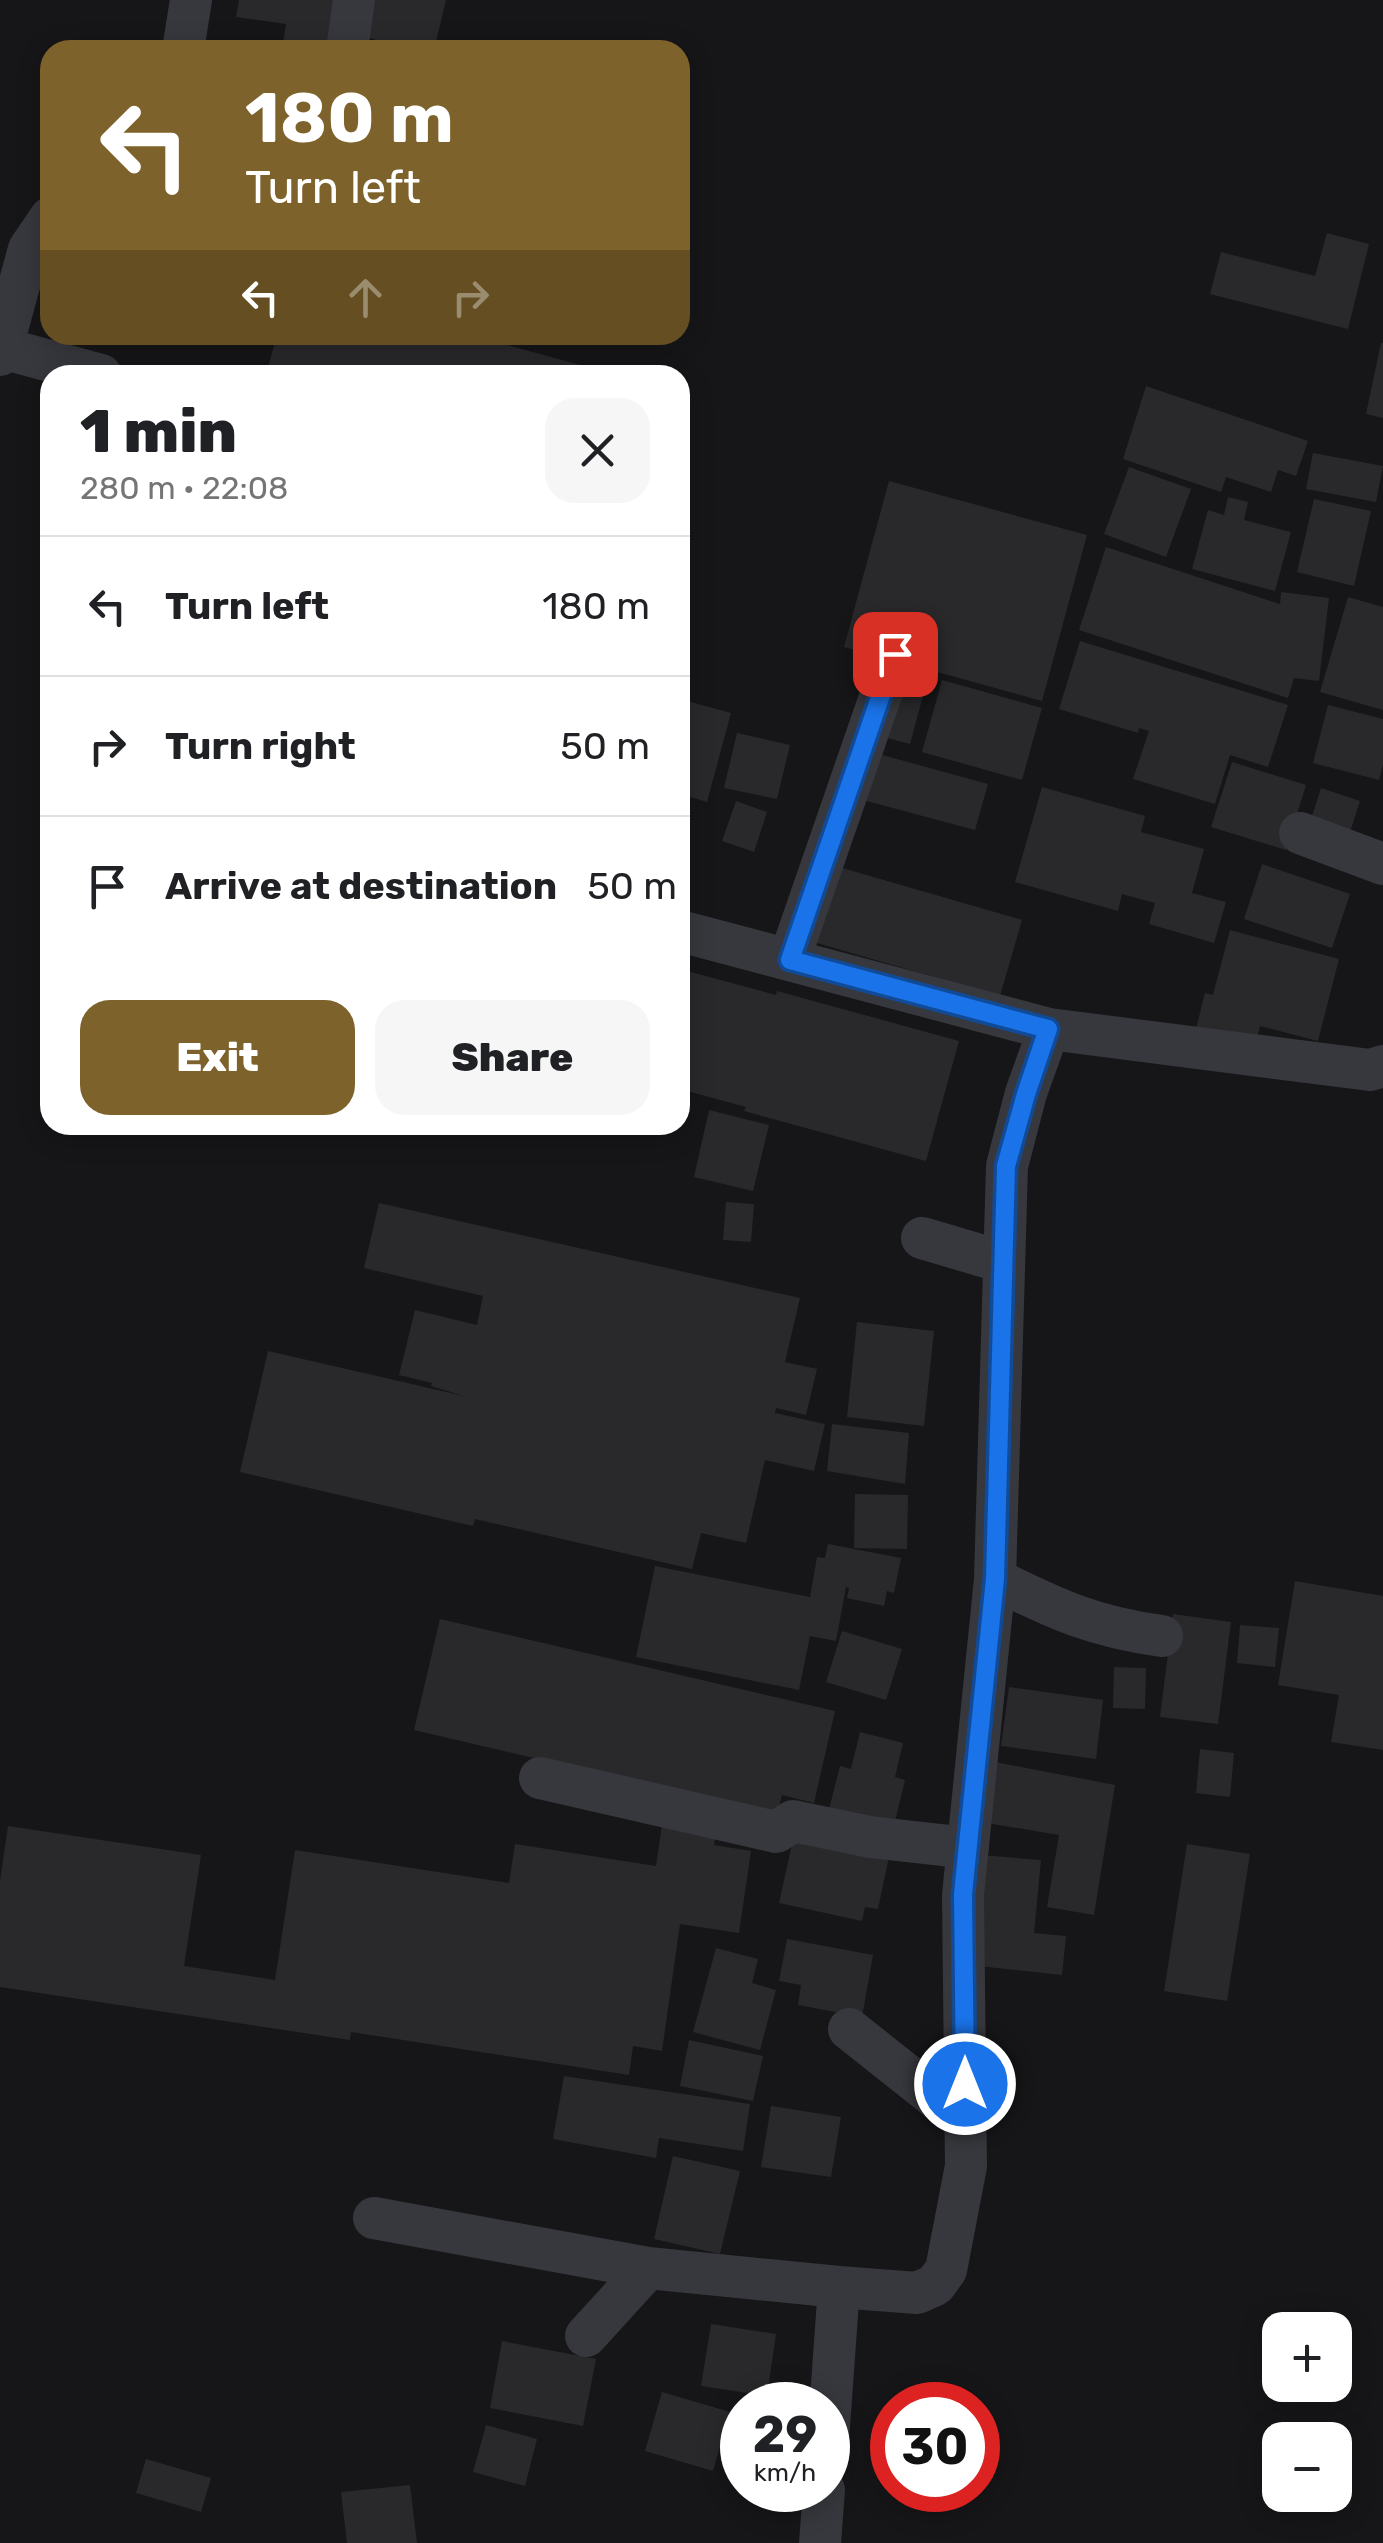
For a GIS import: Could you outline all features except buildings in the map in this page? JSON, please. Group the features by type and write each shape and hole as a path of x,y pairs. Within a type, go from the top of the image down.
{"street":[{"path":"185,40 191,0"},
{"path":"348,40 354,0"},
{"path":"40,233 30,248 38,266 1,352 58,365"},
{"path":"790,960 895,654"},
{"path":"1300,833 1383,864"},
{"path":"690,934 1048,1029 1370,1070 1383,1066"},
{"path":"374,2218 648,2268 840,2288 917,2293 936,2285 946,2270 966,2166 963,1894 995,1579 1006,1166 1048,1029"},
{"path":"922,1238 1004,1262"},
{"path":"995,1579 1082,1620 1162,1636"},
{"path":"540,1778 776,1832 792,1821 870,1837 968,1848"},
{"path":"849,2029 966,2121"},
{"path":"586,2336 648,2268"},
{"path":"833,2382 840,2288"},
{"path":"820,2543 822,2512"}],"route":[{"path":"895,654 790,960 1048,1029 1006,1166 995,1579 963,1894 965,2084"}]}
